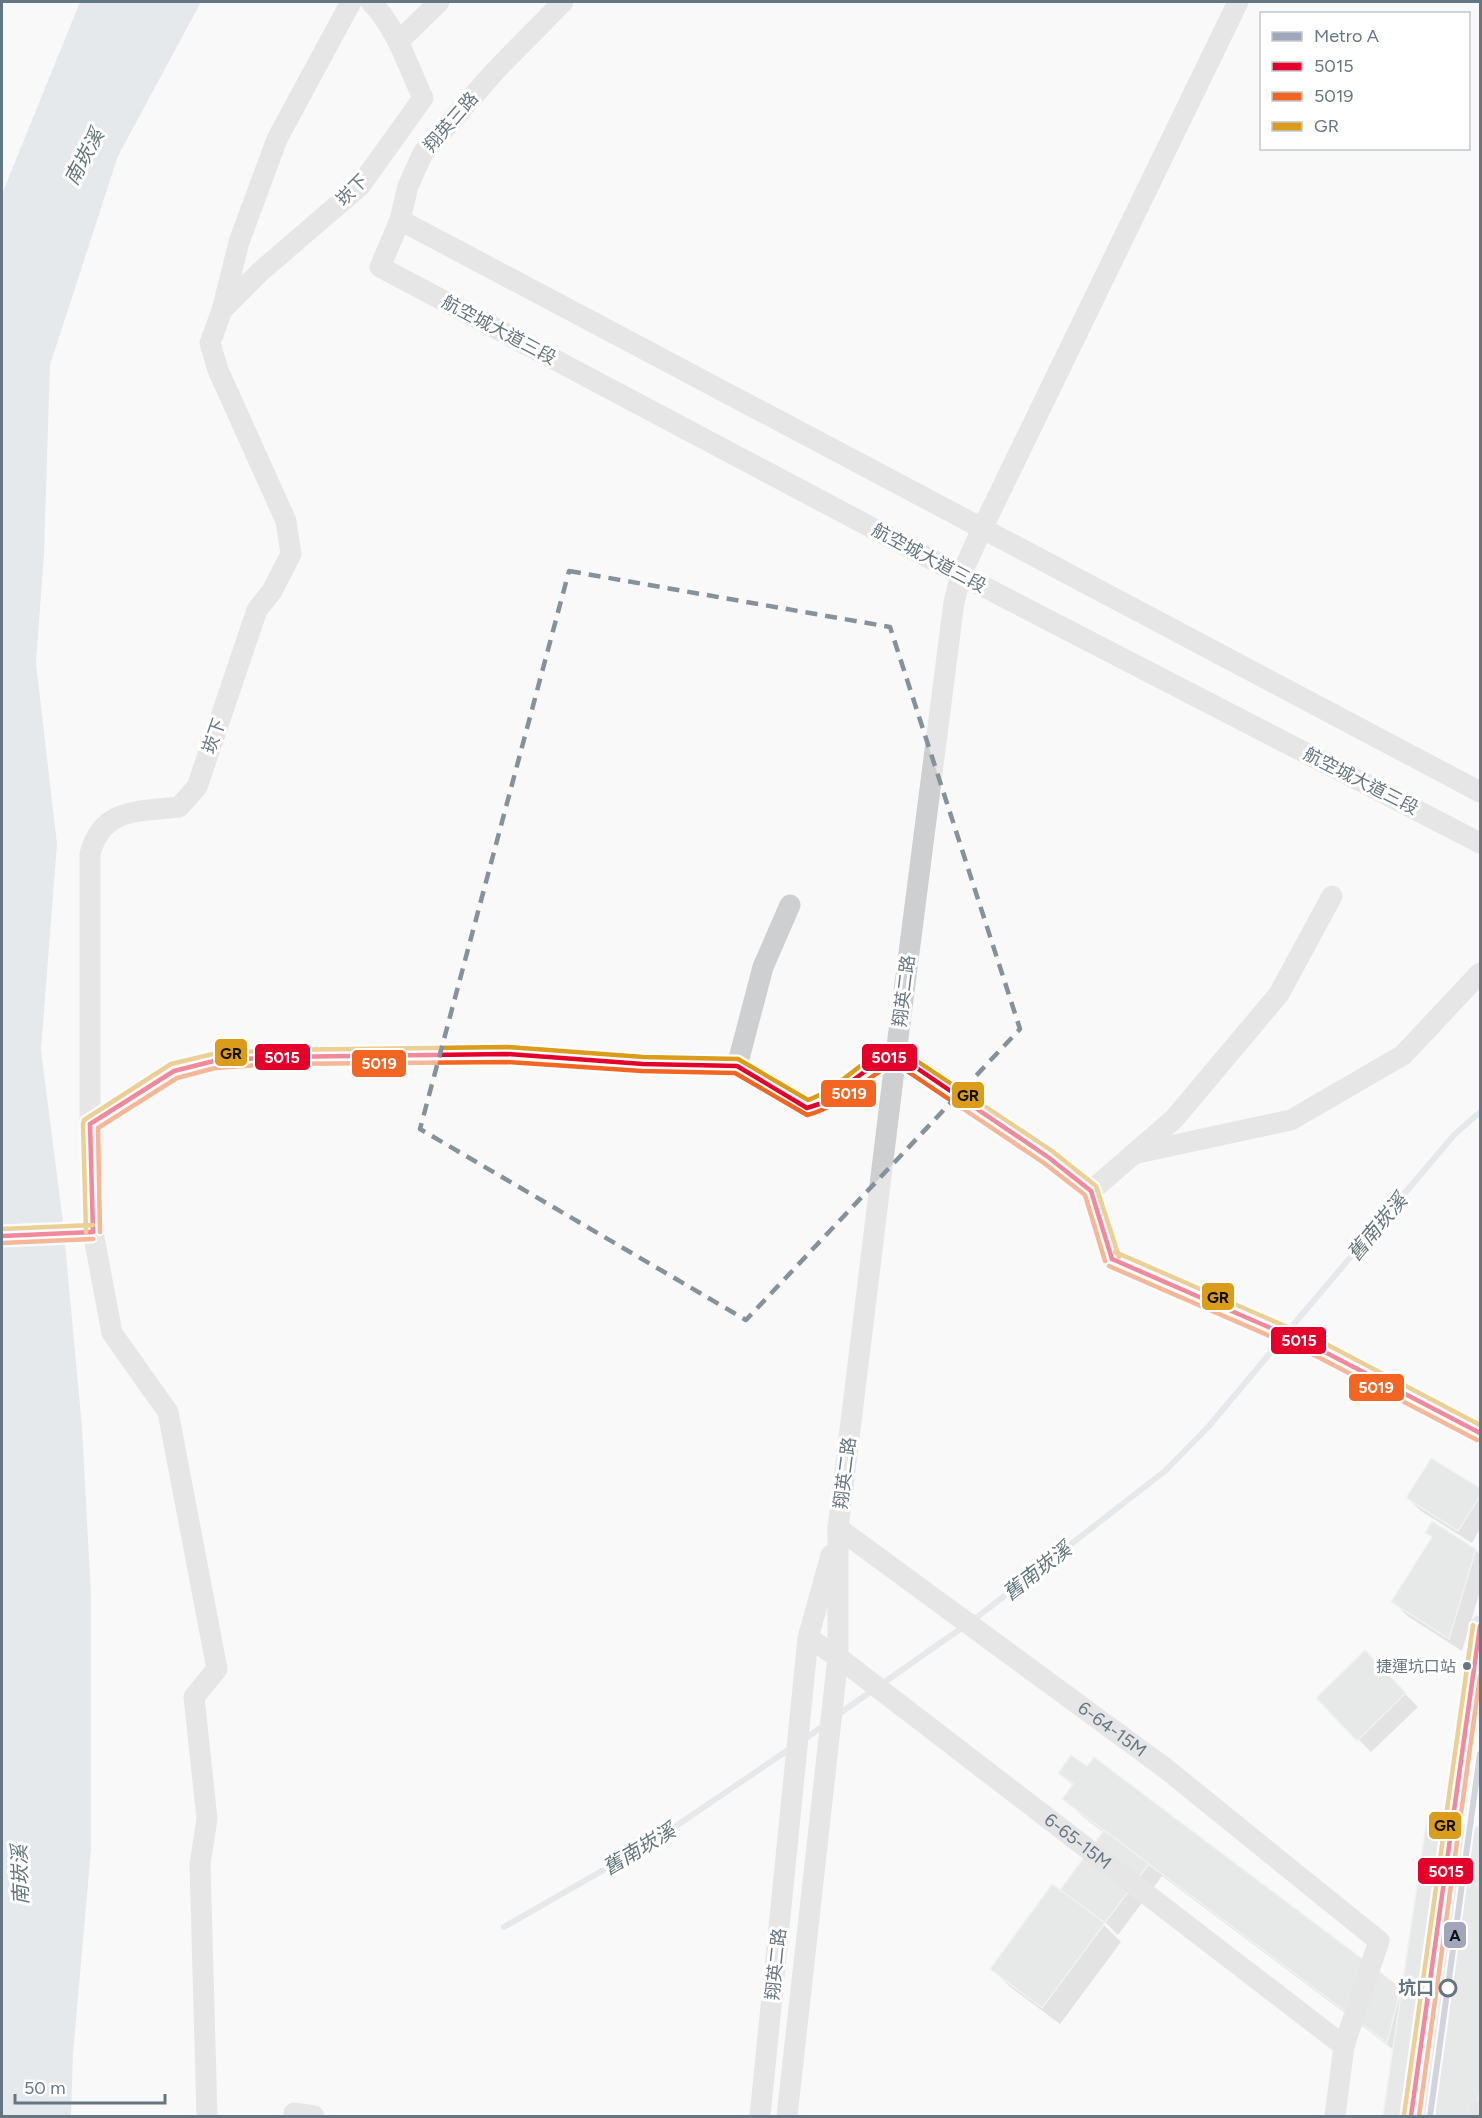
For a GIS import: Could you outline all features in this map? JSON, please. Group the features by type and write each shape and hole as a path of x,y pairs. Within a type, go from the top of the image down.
{"street":[{"name":"崁下","path":"207,2116 200,1864 207,1819 194,1697 217,1669 168,1412 112,1333 93,1232 90,1124 90,854 94,839 100,829 110,820 126,814 179,807 197,787 257,610 272,591 291,554 286,521 215,361 210,343 222,310 239,242 277,138 351,2"},
{"name":"崁下","path":"222,310 261,271 360,186 423,98 398,42 378,9 371,2"},
{"path":"398,42 439,2"},
{"name":"翔英三路","path":"380,267 400,220 408,186 423,153 496,70 563,2"},
{"name":"翔英二路","path":"787,2116 838,1657 838,1528 896,1054 953,614 961,575 1238,2"},
{"path":"400,220 1480,792"},
{"name":"航空城大道三段","path":"380,267 961,575 1480,843"},
{"path":"1090,1191 1174,1119 1279,994 1332,896"},
{"path":"737,1066 763,968 790,905"},
{"path":"1133,1154 1291,1120 1403,1055 1480,973"},
{"path":"90,1124 174,1071 214,1061 275,1057 507,1054 643,1064 737,1066 807,1108 822,1103 875,1064 896,1054 1048,1157 1090,1191 1112,1259 1321,1350 1480,1433"},
{"path":"2,1236 93,1232"},
{"name":"翔英二路","path":"760,2116 808,1638 838,1528"},
{"name":"6-64-15M","path":"838,1528 1165,1768 1379,1941 1344,2046"},
{"path":"1411,2116 1480,1626"},
{"name":"6-65-15M","path":"808,1638 838,1657 1344,2046"},
{"path":"1335,2116 1344,2046"},
{"path":"1480,2111 1480,2116"}],"highlighted area":[{"path":"569,571 890,627 1020,1029 746,1320 420,1129"}],"water":[{"name":"南崁溪","path":"80,2 201,2 118,156 50,365 44,554 36,663 57,844 41,1050 63,1222 82,1427 91,1594 91,1850 73,2054 71,2116 2,2116 2,194"}],"building":[{"path":"1431,1458 1480,1488 1480,1496 1458,1531 1406,1498"},
{"path":"1432,1521 1476,1549 1449,1639 1391,1602 1432,1537 1425,1533"},
{"path":"1365,1650 1406,1693 1357,1741 1316,1698"},
{"path":"1071,1755 1087,1766 1094,1757 1401,1988 1387,2043 1062,1799 1073,1784 1058,1773"},
{"path":"1427,1818 1480,1827 1480,2088 1476,2116 1383,2116"},
{"path":"1104,1830 1149,1864 1105,1923 1060,1890"},
{"path":"1052,1884 1105,1923 1042,2008 990,1969"}],"waterway":[{"name":"舊南崁溪","path":"1288,1331 1454,1135 1480,1112"},
{"name":"舊南崁溪","path":"836,1716 976,1618 1165,1471 1209,1426 1282,1339"},
{"name":"舊南崁溪","path":"802,1741 826,1724"},
{"name":"舊南崁溪","path":"504,1927 654,1841 791,1748"}],"metro line":[{"name":"A","path":"1430,2116 1480,1754"}],"transit line":[{"name":"GR","path":"86,1232 84,1120 171,1064 213,1054 275,1050 507,1047 643,1057 738,1059 808,1100 831,1088 884,1051 896,1047 1052,1151 1096,1186 1119,1257"},
{"name":"5015","path":"93,1232 90,1124 174,1071 214,1061 275,1057 507,1054 643,1064 737,1066 807,1108 822,1103 875,1064 896,1054 1048,1157 1091,1191 1112,1259"},
{"name":"5019","path":"100,1232 98,1128 177,1078 215,1068 275,1064 507,1062 642,1071 735,1073 807,1115 842,1099 895,1063 1044,1163 1085,1195 1105,1261"},
{"name":"GR","path":"2,1229 93,1225"},
{"name":"5015","path":"2,1236 93,1232"},
{"name":"5019","path":"2,1243 93,1239"},
{"name":"GR","path":"1115,1252 1324,1343 1480,1425"},
{"name":"5015","path":"1112,1259 1321,1350 1480,1433"},
{"name":"5019","path":"1109,1266 1318,1357 1477,1440"},
{"name":"GR","path":"1404,2115 1473,1625"},
{"name":"5015","path":"1411,2116 1480,1626"},
{"name":"5019","path":"1419,2116 1480,1676"}],"place":[{"name":"捷運坑口站","path":"1467,1666"},
{"name":"坑口","path":"1448,1988"}]}
